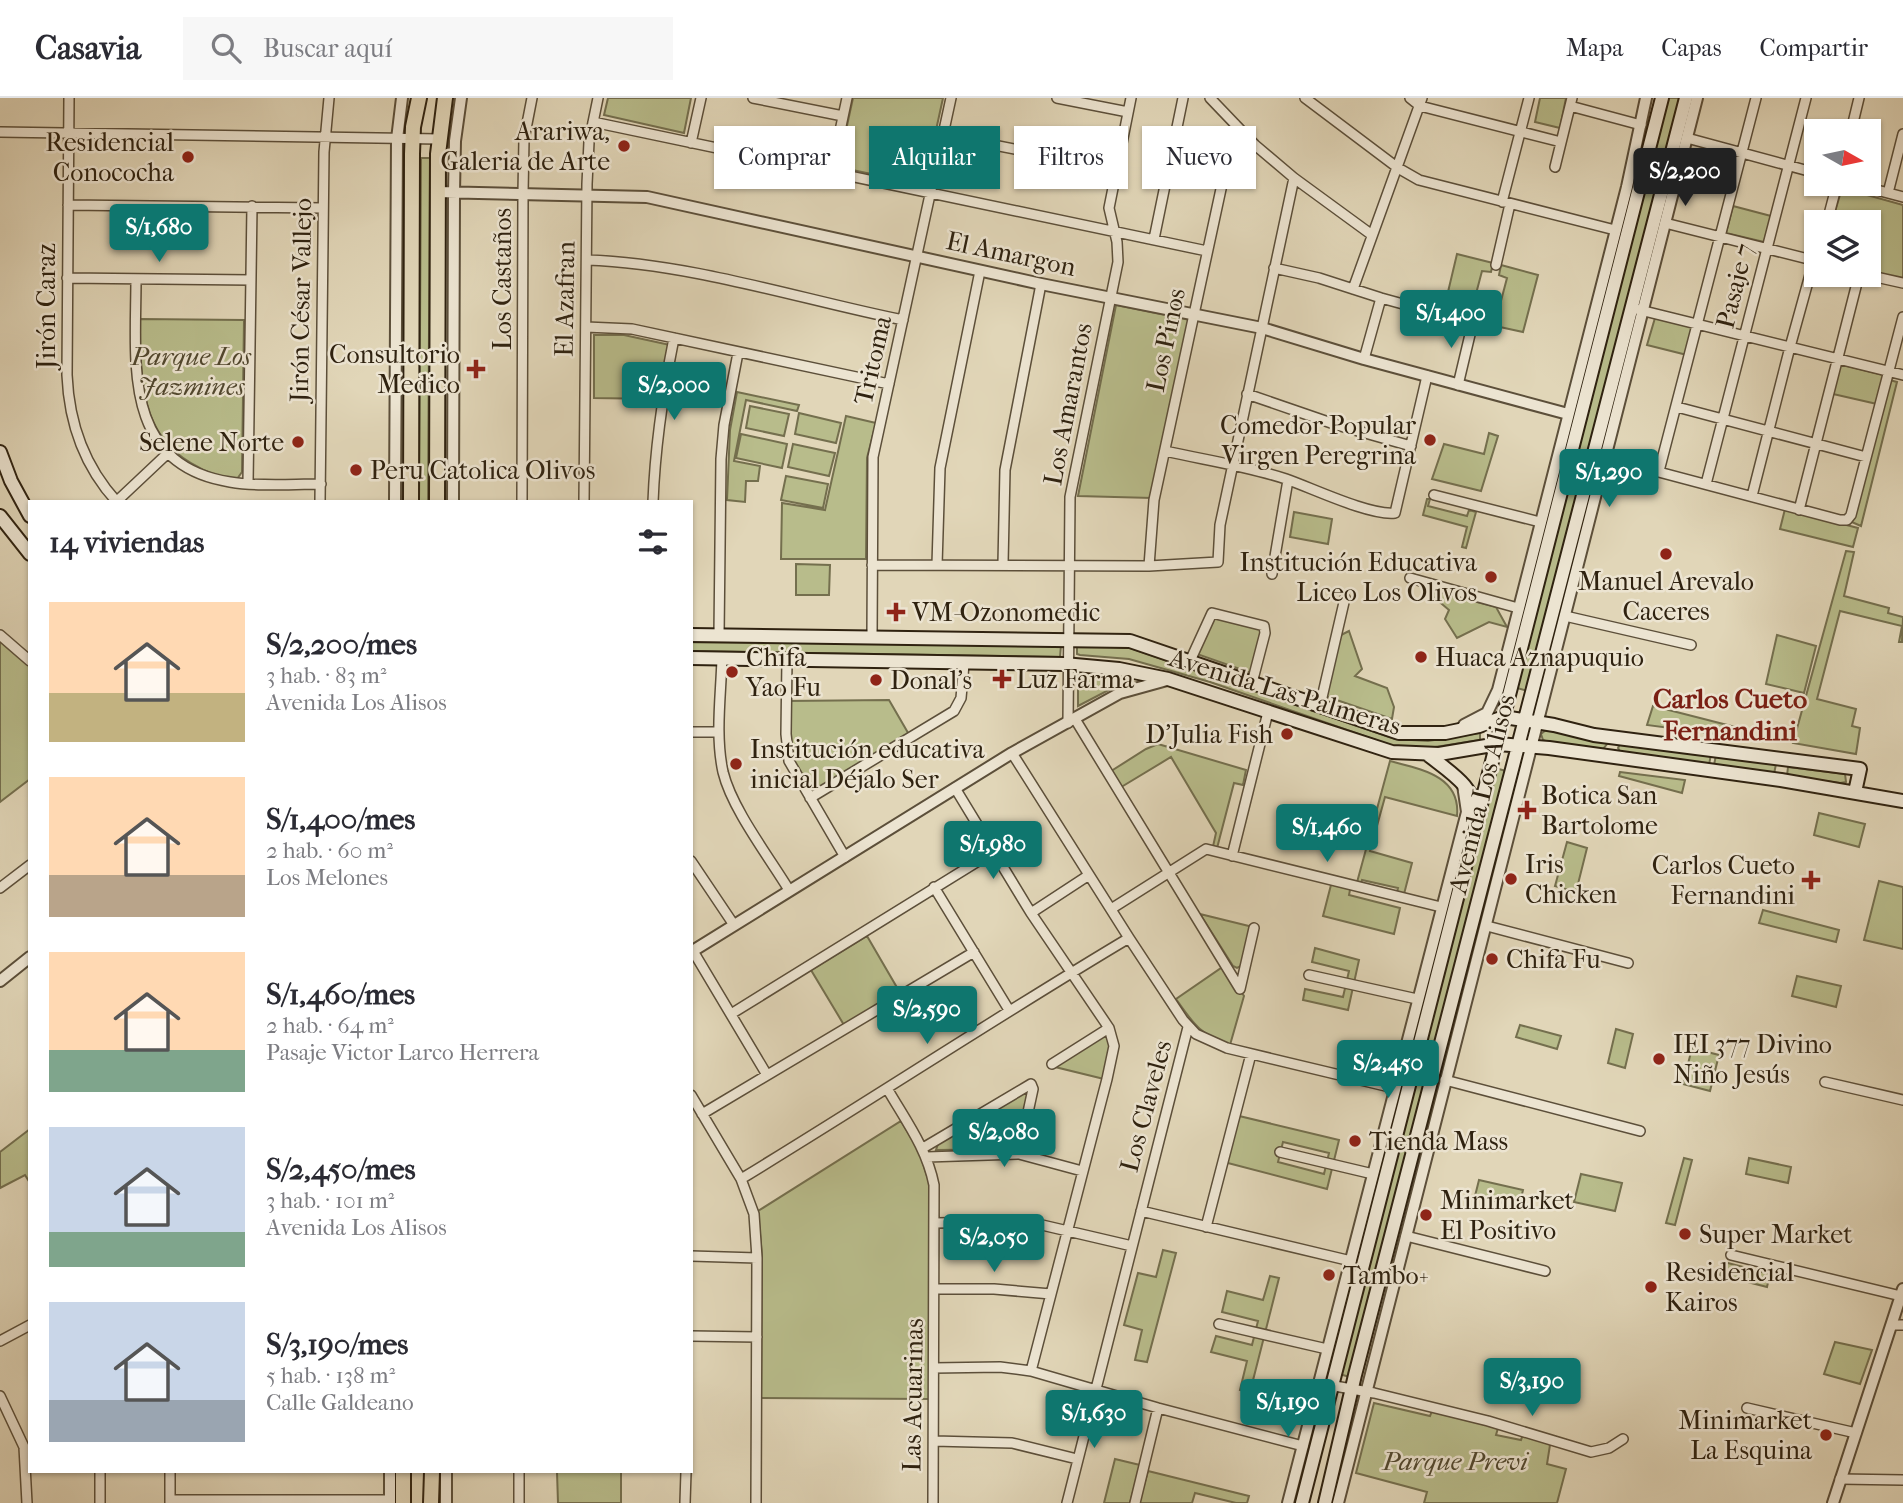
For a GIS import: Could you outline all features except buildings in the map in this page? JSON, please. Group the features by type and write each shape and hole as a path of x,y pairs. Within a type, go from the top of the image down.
{"main road":[{"path":"411,500 413,139 419,98"},
{"path":"438,500 437,192 439,139 445,98"},
{"name":"Avenida Los Alisos","path":"1302,1503 1325,1384 1498,744 1662,98"},
{"name":"Avenida Los Alisos","path":"1325,1503 1517,746 1531,721 1638,309 1686,98"},
{"path":"0,452 11,481 28,512"},
{"path":"2,522 28,552"},
{"name":"Avenida Las Palmeras","path":"693,635 1130,641 1399,733 1445,733 1504,718 1531,721 1617,738 1860,769 1854,792"},
{"name":"Avenida Las Palmeras","path":"693,658 1069,664 1119,668 1168,680 1392,752 1427,754 1498,744 1531,747 1784,780 1903,801"},
{"path":"1613,757 1617,738"},
{"path":"1427,754 1462,783 1475,802 1477,824"},
{"path":"398,1501 403,1473"},
{"path":"431,1503 432,1473"}],"street":[{"name":"Jirón Caraz","path":"69,98 67,375 71,415 91,468 114,500"},
{"name":"Jirón César Vallejo","path":"320,500 324,137 329,98"},
{"path":"395,500 397,139 402,98"},
{"path":"453,500 455,141 461,98"},
{"name":"Los Castaños","path":"522,500 524,139 532,98"},
{"name":"El Azafran","path":"584,500 587,195 589,142 598,98"},
{"path":"691,144 701,98"},
{"path":"753,98 843,116"},
{"path":"841,126 847,98"},
{"name":"Tritoma","path":"945,126 951,98"},
{"path":"1057,98 1128,112"},
{"name":"Los Amarantos","path":"1125,126 1131,98"},
{"path":"1154,239 1184,98"},
{"path":"1210,98 1255,145 1293,178 1372,235"},
{"path":"1304,98 1398,168 1419,180 1615,230"},
{"path":"1410,98 1520,133 1561,142"},
{"path":"1496,265 1506,203 1529,98"},
{"name":"Avenida Los Alisos","path":"1445,733 1487,713 1498,690 1646,98"},
{"name":"Avenida Los Alisos","path":"1338,1503 1444,1080 1487,926 1531,747 1531,721 1565,616 1606,458 1638,309 1665,223 1697,98"},
{"path":"1659,471 1756,98"},
{"name":"Pasaje 7","path":"1706,484 1806,98"},
{"path":"1854,119 1859,98"},
{"path":"1353,289 1421,102"},
{"path":"1555,167 1571,102 1641,125"},
{"path":"593,122 714,149"},
{"name":"Los Pinos","path":"1149,566 1154,500 1235,124"},
{"path":"0,132 439,139"},
{"path":"1888,192 1903,134"},
{"path":"1687,138 1804,170"},
{"path":"855,178 1207,251"},
{"path":"872,565 1149,566 1218,562 1220,525 1293,178"},
{"name":"Tritoma","path":"872,636 873,457 931,189"},
{"name":"Los Amarantos","path":"1071,721 1070,497 1119,257 1109,208 1112,189"},
{"path":"1881,190 1903,197"},
{"name":"El Amargon","path":"437,192 647,197 1041,284 1262,328 1364,359 1568,414"},
{"path":"68,205 323,208"},
{"path":"248,483 252,206"},
{"path":"1665,223 1804,255"},
{"path":"587,260 632,261 903,320"},
{"path":"1274,268 1319,278 1443,315"},
{"path":"937,565 940,468 980,271"},
{"path":"67,278 251,280"},
{"path":"1881,278 1903,283"},
{"path":"136,279 137,388 144,413 168,453 201,475 224,481 321,484"},
{"path":"1003,564 1005,470 1041,284"},
{"path":"1752,496 1808,287"},
{"path":"1799,510 1856,287"},
{"path":"1364,359 1381,298"},
{"path":"1638,309 1903,375"},
{"path":"1606,458 1799,510 1847,520 1851,515 1903,317"},
{"path":"1458,384 1473,322"},
{"path":"586,327 632,329 889,384"},
{"path":"653,500 661,405 674,338"},
{"path":"719,635 721,459 728,399 738,353"},
{"path":"1165,451 1288,480 1345,502 1385,514 1395,513 1427,376"},
{"path":"1247,394 1337,425 1411,446"},
{"path":"1677,407 1866,457"},
{"path":"118,500 168,453"},
{"path":"1272,574 1288,480"},
{"path":"1434,495 1540,522"},
{"path":"1410,578 1518,608"},
{"path":"1320,706 1345,598"},
{"path":"1190,661 1212,613 1264,626 1265,633 1252,683"},
{"path":"1565,616 1691,645"},
{"path":"0,635 28,659"},
{"path":"722,658 719,732 722,764 730,792 789,890"},
{"path":"787,660 787,750 792,768 845,857"},
{"path":"810,798 954,711 961,698 964,664"},
{"path":"693,950 1012,753 1120,693 1168,680"},
{"path":"1232,856 1268,712"},
{"path":"1071,721 1240,989 1254,928"},
{"path":"693,732 719,732"},
{"name":"Los Claveles","path":"1012,753 1188,1027 1066,1503"},
{"name":"Avenida Los Alisos","path":"1288,1503 1303,1446 1325,1384 1327,1349 1467,811 1462,783"},
{"path":"955,788 1031,913 1109,1028 1114,1050 1031,1371"},
{"path":"1111,909 1206,849 1441,907"},
{"path":"731,1014 993,852"},
{"path":"0,888 28,867"},
{"path":"693,867 734,925"},
{"path":"1031,913 1089,875"},
{"path":"934,887 1009,1010"},
{"path":"1487,926 1628,963"},
{"path":"741,1179 888,1090 1009,1010 1129,938"},
{"path":"702,1114 974,951"},
{"path":"693,953 767,1075"},
{"path":"0,981 28,959"},
{"path":"1309,975 1417,999"},
{"path":"1188,1027 1213,1043 1394,1088"},
{"path":"1052,1065 1109,1028"},
{"path":"1206,1227 1251,1054"},
{"path":"1444,1080 1640,1131"},
{"path":"1825,1082 1903,1100"},
{"path":"925,1153 1032,1085 1019,1154"},
{"name":"Las Acuarinas","path":"888,1090 925,1153 934,1185 936,1289 933,1503"},
{"path":"693,1098 741,1179 753,1209 757,1258 757,1503"},
{"path":"1280,1152 1373,1174"},
{"path":"925,1153 1019,1154 1082,1171"},
{"path":"1141,1211 1351,1261"},
{"path":"936,1223 1016,1223 1067,1230 1132,1246"},
{"path":"1406,1236 1545,1270"},
{"path":"1731,1255 1902,1292 1897,1325 1833,1503"},
{"path":"693,1256 757,1258"},
{"path":"936,1289 994,1289 1051,1294"},
{"path":"1219,1324 1327,1349"},
{"path":"0,1341 28,1326"},
{"path":"693,1336 757,1337"},
{"path":"934,1368 1000,1367 1031,1371 1303,1446"},
{"path":"1325,1384 1536,1434 1591,1452 1609,1448 1623,1439"},
{"path":"0,1396 4,1415 24,1447 27,1503"},
{"path":"1135,1503 1158,1408"},
{"path":"1748,1408 1856,1433"},
{"path":"934,1441 1013,1443 1076,1459"},
{"path":"100,1473 100,1503"},
{"path":"170,1473 170,1501 398,1501 390,1473"},
{"path":"446,1473 446,1503"},
{"path":"519,1473 519,1503"},
{"path":"685,1503 686,1473"},
{"path":"1840,1479 1903,1480"}],"green space":[{"path":"608,98 691,98 684,133 604,115"},
{"path":"853,98 943,98 937,126 869,126 869,173 855,171 855,126 847,126"},
{"path":"1540,98 1566,98 1560,128 1535,122"},
{"path":"1667,98 1681,98 1528,691 1517,688"},
{"path":"421,158 430,158 428,500 419,500"},
{"path":"1840,196 1871,196 1903,205 1903,279 1881,274 1881,210 1836,210"},
{"path":"1733,206 1771,216 1764,242 1726,233"},
{"path":"1457,254 1493,263 1491,272 1482,271 1472,309 1480,312 1478,322 1443,313"},
{"path":"1501,265 1538,275 1523,332 1486,324 1489,314 1497,316 1507,278 1499,275"},
{"path":"1116,305 1190,320 1152,498 1078,496"},
{"path":"1655,318 1695,327 1687,355 1647,345"},
{"name":"Parque Los Jazmines","path":"140,319 244,320 242,472 237,479 219,476 196,466 174,450 161,435 152,418 142,380"},
{"path":"594,335 624,335 670,345 658,399 594,398"},
{"path":"1839,364 1884,375 1877,404 1833,394"},
{"path":"1886,379 1897,382 1861,526 1847,520"},
{"path":"737,392 799,405 797,411 746,400 734,461 760,466 758,481 746,481 745,502 727,500 730,430"},
{"path":"750,406 789,414 784,436 746,428"},
{"path":"799,413 841,423 836,443 795,434"},
{"path":"846,416 876,423 867,458 866,559 781,559 782,503 825,510"},
{"path":"1489,433 1498,436 1481,491 1432,479 1444,444 1484,454"},
{"path":"741,434 787,444 782,468 736,458"},
{"path":"793,444 835,453 829,476 788,467"},
{"path":"786,476 828,484 823,508 781,500"},
{"path":"1427,499 1430,499 1428,506 1467,516 1469,510 1476,512 1466,548 1462,547 1467,527 1423,515"},
{"path":"1785,509 1858,528 1853,547 1780,529"},
{"path":"1294,512 1332,519 1328,544 1290,537"},
{"path":"1846,551 1854,552 1844,596 1889,608 1888,613 1903,617 1902,642 1899,642 1902,626 1840,611 1817,699 1856,709 1852,726 1860,728 1856,754 1793,743"},
{"path":"796,564 830,565 829,595 796,595"},
{"path":"1423,588 1496,607 1507,627 1489,622 1457,638 1445,619 1449,610"},
{"path":"1212,613 1264,626 1254,674 1194,653"},
{"path":"1349,631 1362,669 1355,676 1387,688 1394,707 1392,719 1325,696 1339,636"},
{"path":"1777,635 1816,646 1804,693 1766,684"},
{"path":"0,639 28,662 28,781 0,802"},
{"path":"693,642 1061,645 1060,657 693,651"},
{"path":"1077,647 1130,648 1395,739 1428,741 1480,733 1480,740 1429,748 1393,746 1210,682 1129,659 1077,654"},
{"path":"1078,675 1132,675 1132,678 1078,706"},
{"path":"889,700 911,738 810,798 792,768 786,701"},
{"path":"1653,706 1747,730 1745,738 1647,725"},
{"path":"1546,730 1605,740 1607,744 1603,749 1548,742 1543,740 1541,734"},
{"path":"1158,744 1246,770 1243,785 1234,783 1216,852 1212,851 1216,833 1171,757 1118,789 1108,773"},
{"path":"1620,744 1711,754 1709,765 1621,753 1618,748"},
{"path":"1716,755 1776,764 1774,774 1714,765"},
{"path":"1390,761 1436,776 1452,791 1456,802 1457,816 1385,797 1370,851 1412,863 1403,898 1396,896 1398,888 1362,880 1360,887 1356,886"},
{"path":"1788,767 1845,774 1846,782 1787,776"},
{"path":"1495,768 1506,771 1350,1377 1339,1374"},
{"path":"1620,772 1685,780 1682,793 1619,776"},
{"path":"1819,813 1865,824 1859,847 1814,835"},
{"path":"1567,842 1587,848 1576,892 1555,886"},
{"path":"1332,881 1351,885 1349,895 1400,908 1394,934 1323,916"},
{"path":"1879,881 1903,887 1903,949 1864,940"},
{"path":"1763,910 1839,930 1836,942 1759,923"},
{"path":"1200,914 1253,927 1243,965 1237,968 1233,966"},
{"path":"867,936 899,991 844,1025 811,970"},
{"path":"1315,948 1359,960 1348,1010 1303,1000 1305,989 1343,997 1349,971 1312,962"},
{"path":"1224,966 1244,996 1230,1045 1198,1028 1176,999"},
{"path":"1797,976 1841,986 1836,1007 1792,996"},
{"path":"1520,1025 1561,1036 1557,1049 1516,1037"},
{"path":"1616,1029 1633,1034 1625,1068 1608,1063"},
{"path":"1107,1031 1111,1046 1104,1079 1051,1066"},
{"path":"1692,1048 1719,1055 1710,1091 1683,1084"},
{"path":"1024,1092 1028,1093 1015,1149 936,1150 938,1144"},
{"path":"1235,1115 1339,1140 1327,1189 1224,1162","holes":["1283,1142 1329,1153 1324,1174 1278,1162"]},
{"path":"901,1121 919,1151 930,1185 929,1399 761,1398 762,1256 758,1211"},
{"path":"28,1131 28,1180 25,1175 0,1188 0,1152"},
{"path":"1684,1158 1692,1160 1675,1225 1666,1223"},
{"path":"1749,1158 1791,1167 1788,1183 1746,1174"},
{"path":"1581,1174 1622,1183 1615,1211 1574,1202"},
{"path":"1479,1180 1523,1190 1519,1207 1475,1196"},
{"path":"1163,1250 1176,1253 1147,1362 1135,1360 1142,1330 1124,1325 1138,1273 1156,1277"},
{"path":"1724,1262 1770,1274 1767,1287 1720,1275"},
{"path":"1270,1276 1279,1278 1250,1392 1240,1390 1247,1361 1211,1352 1216,1336 1252,1345 1258,1321 1222,1312 1227,1291 1263,1300"},
{"path":"1835,1342 1872,1350 1860,1384 1824,1374"},
{"name":"Parque Previ","path":"1374,1403 1430,1416 1432,1411 1498,1428 1496,1435 1521,1440 1523,1434 1541,1439 1550,1445 1547,1464 1566,1469 1557,1503 1424,1503 1427,1492 1356,1473"},
{"path":"1115,1459 1140,1465 1130,1503 1104,1503"},
{"path":"1148,1471 1249,1496 1247,1503 1195,1493 1192,1503 1139,1503"},
{"path":"557,1473 621,1473 621,1503 558,1503"}],"place":[{"name":"Arariwa, Galeria de Arte","path":"624,146"},
{"name":"Residencial Conococha","path":"188,157"},
{"name":"Consultorio Medico","path":"476,369"},
{"name":"Comedor Popular Virgen Peregrina","path":"1430,440"},
{"name":"Selene Norte","path":"298,442"},
{"name":"Peru Catolica Olivos","path":"356,470"},
{"name":"Manuel Arevalo Caceres","path":"1666,554"},
{"name":"Institución Educativa Liceo Los Olivos","path":"1491,577"},
{"name":"VM-Ozonomedic","path":"896,612"},
{"name":"Huaca Aznapuquio","path":"1421,657"},
{"name":"Chifa Yao Fu","path":"732,672"},
{"name":"Luz Farma","path":"1002,679"},
{"name":"Donal's","path":"876,680"},
{"name":"D'Julia Fish","path":"1287,734"},
{"name":"Institución educativa inicial Déjalo Ser","path":"736,764"},
{"name":"Botica San Bartolome","path":"1527,810"},
{"name":"Iris Chicken","path":"1511,879"},
{"name":"Carlos Cueto Fernandini","path":"1811,880"},
{"name":"Chifa Fu","path":"1492,959"},
{"name":"IEI 377 Divino Niño Jesús","path":"1659,1059"},
{"name":"Tienda Mass","path":"1355,1141"},
{"name":"Minimarket El Positivo","path":"1426,1215"},
{"name":"Super Market","path":"1685,1234"},
{"name":"Tambo+","path":"1329,1275"},
{"name":"Residencial Kairos","path":"1651,1287"},
{"name":"Minimarket La Esquina","path":"1826,1435"}],"district":[{"name":"Carlos Cueto Fernandini","path":"1730,714"}]}
